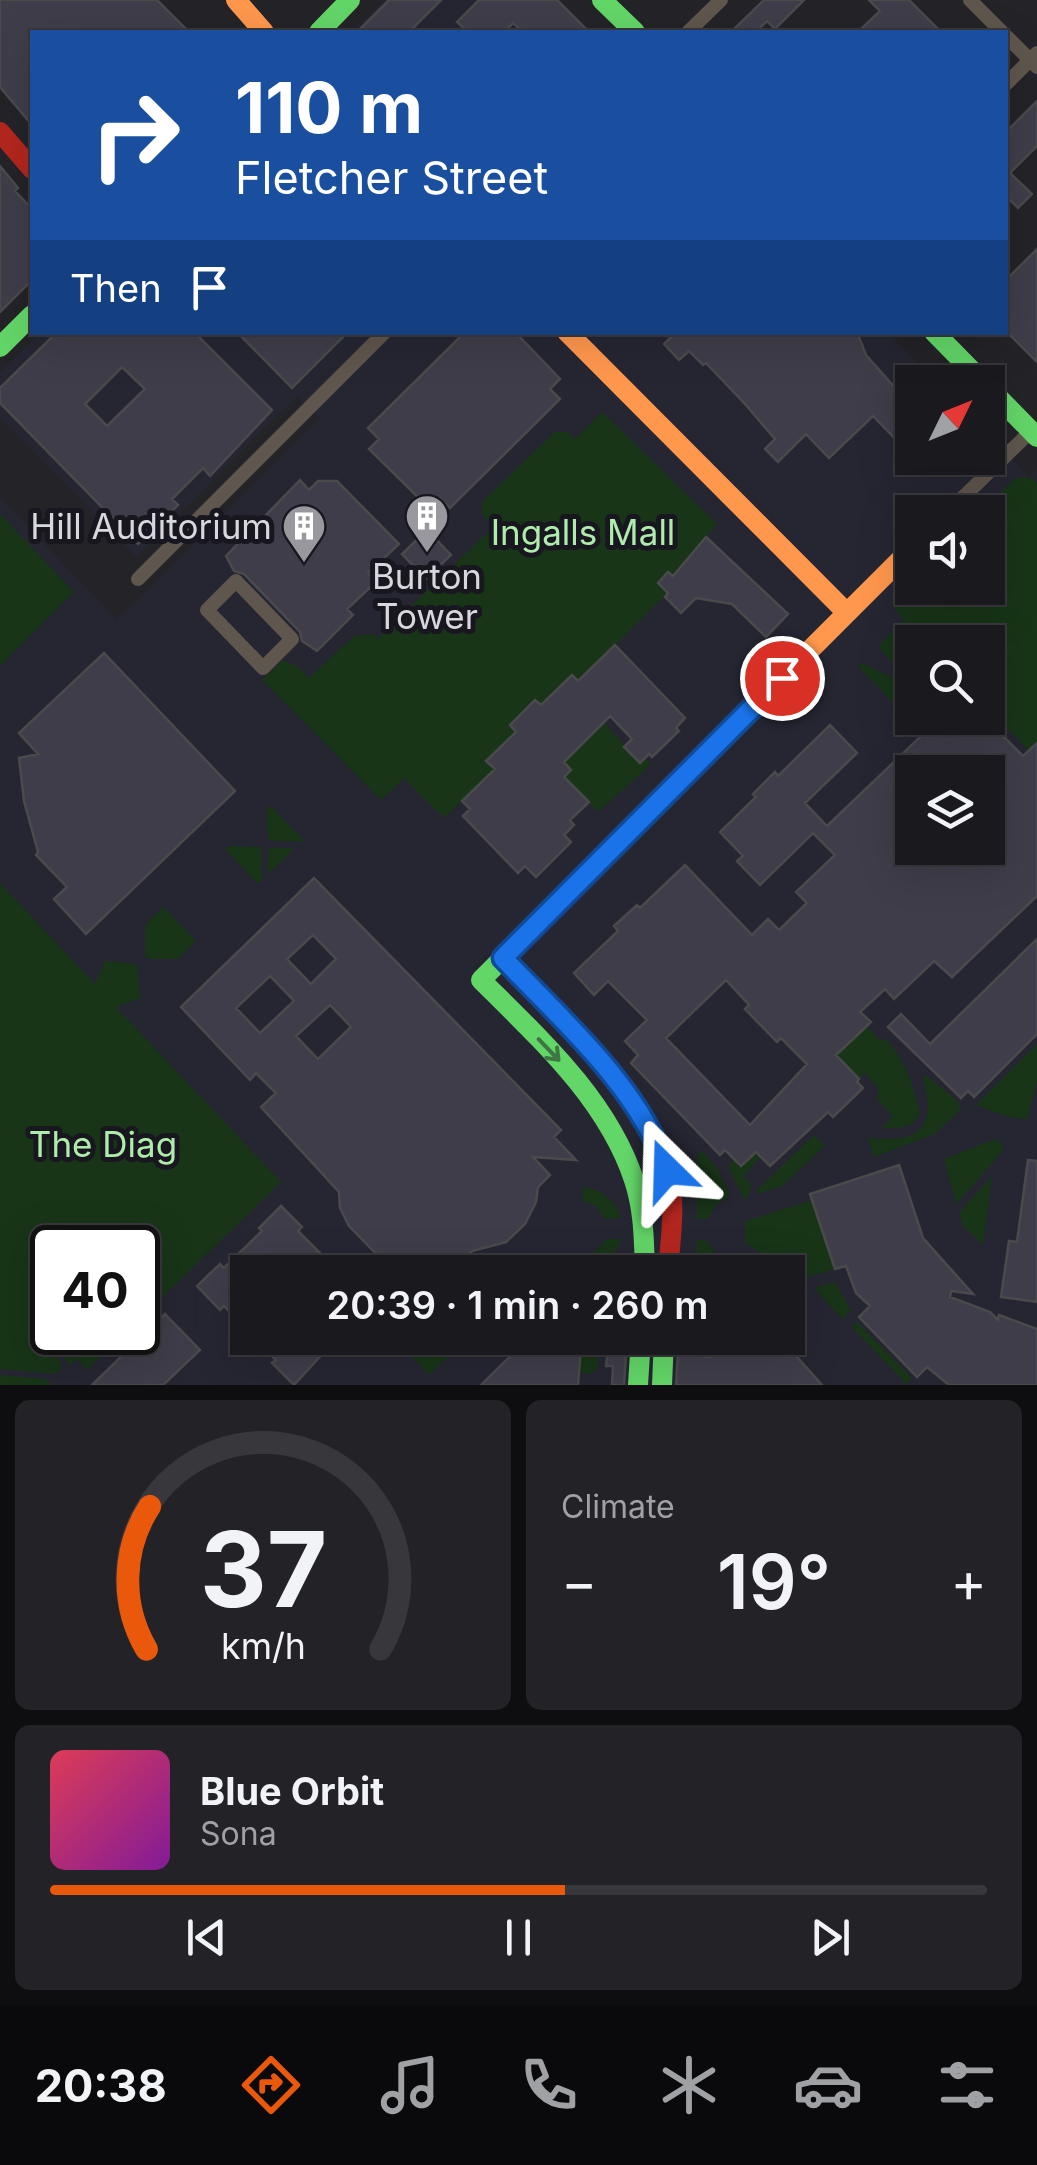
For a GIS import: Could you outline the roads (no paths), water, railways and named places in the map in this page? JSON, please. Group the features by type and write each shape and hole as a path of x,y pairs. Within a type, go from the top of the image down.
{"street":[{"path":"236,0 262,30"},
{"path":"320,30 350,0"},
{"path":"602,0 633,30"},
{"path":"690,30 721,0"},
{"path":"970,0 1000,30"},
{"path":"1008,37 1035,61 1008,83"},
{"path":"0,132 30,167"},
{"path":"0,347 30,317"},
{"path":"138,578 382,335"},
{"path":"570,335 846,614"},
{"path":"937,335 966,365"},
{"path":"967,495 1034,434 1005,404"},
{"path":"645,1255 645,1222 638,1189 622,1147 598,1106 575,1076 480,980 895,565"},
{"path":"236,582 292,640 263,668 207,610 236,582"},
{"path":"503,958 566,1023 639,1108 655,1136 669,1178 669,1255"},
{"path":"638,1385 640,1355"},
{"path":"662,1385 663,1355"}],"place":[{"name":"Burton Tower","path":"427,554"},
{"name":"Hill Auditorium","path":"304,564"}],"park label":[{"name":"Ingalls Mall","path":"583,532"},
{"name":"The Diag","path":"103,1144"}]}
